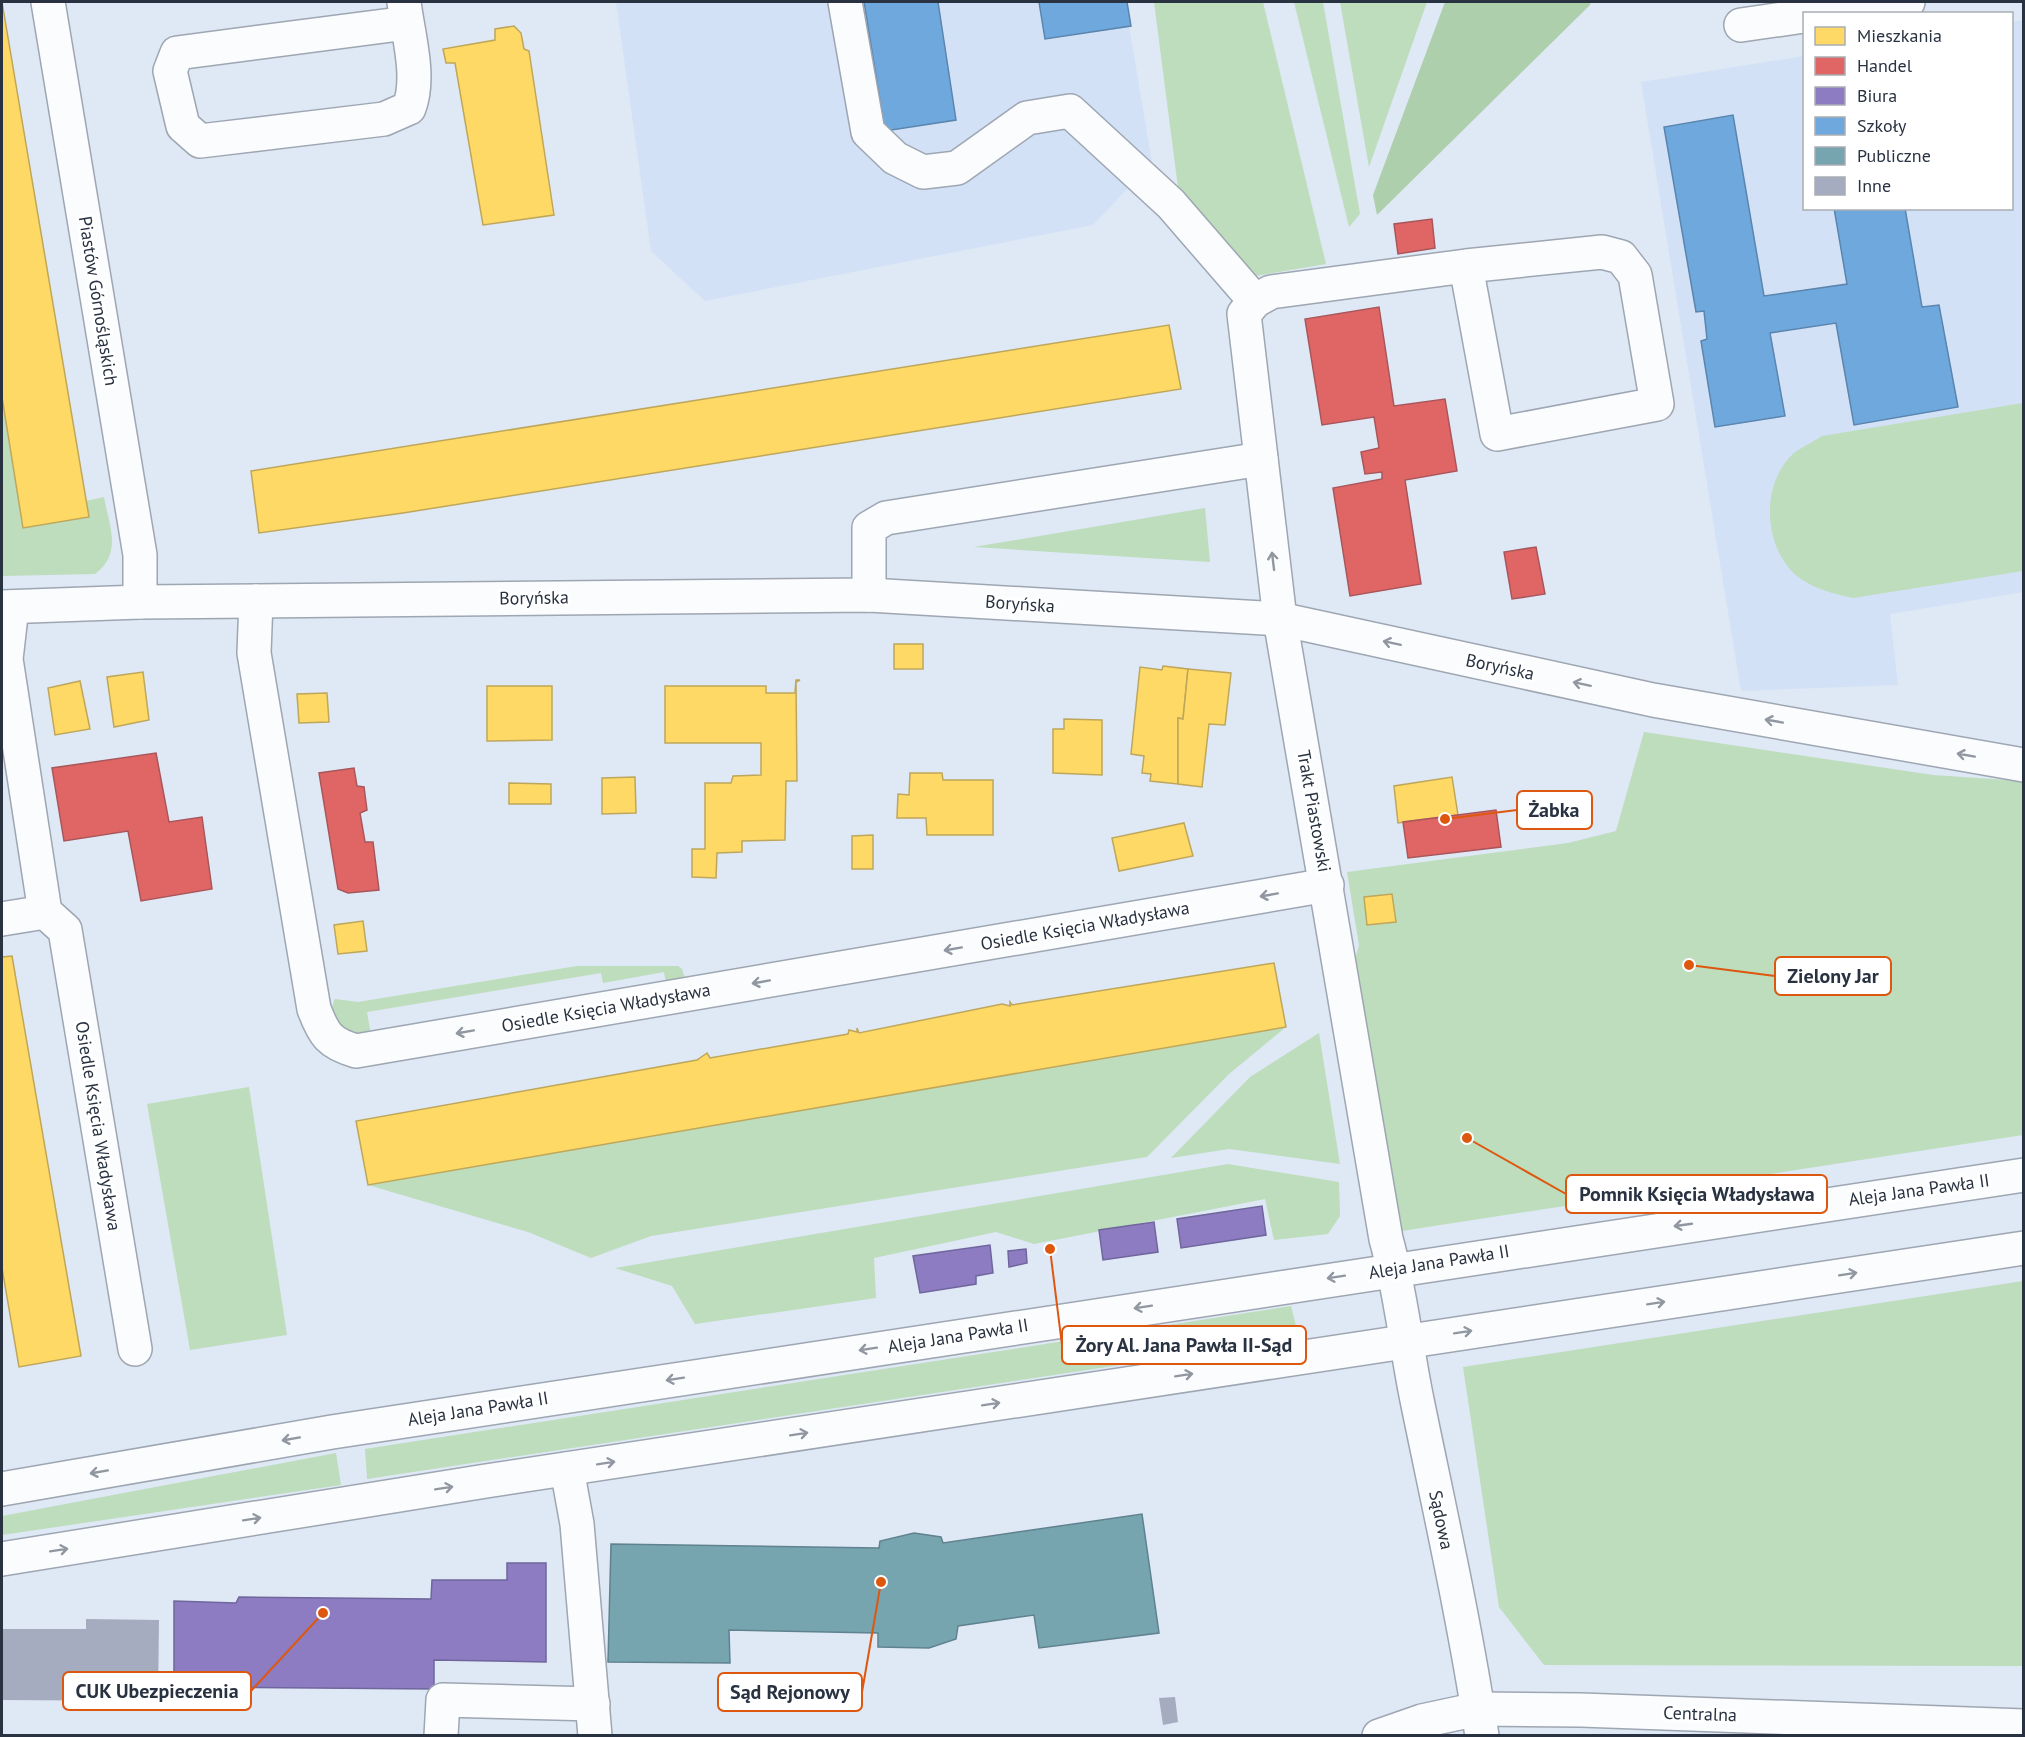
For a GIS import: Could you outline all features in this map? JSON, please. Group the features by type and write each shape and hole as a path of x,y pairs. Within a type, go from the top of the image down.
{"street":[{"name":"Piastów Górnośląskich","path":"48,2 140,555 140,602"},
{"path":"845,2 868,132 895,158 923,172 957,168 1027,118 1070,111 1171,204 1250,308 1271,292 1466,266 1602,252 1621,257 1635,275 1658,404 1497,434 1466,266"},
{"path":"1836,12 1908,2"},
{"path":"405,12 416,91 409,108 384,119 200,141 183,126 170,71 177,53 405,12"},
{"path":"1741,25 1803,16"},
{"name":"Trakt Piastowski","path":"1250,308 1261,459 1280,619 1384,1228 1400,1305"},
{"path":"869,595 869,528 886,518 1261,459"},
{"name":"Boryńska","path":"7,607 140,602 869,595 1280,619 1653,700 2024,765"},
{"name":"Osiedle Księcia Władysława","path":"256,601 254,653 314,1009 322,1031 329,1038 337,1045 356,1051 1327,885"},
{"path":"2,919 45,912 6,658 7,607"},
{"name":"Osiedle Księcia Władysława","path":"45,912 65,930 135,1349"},
{"name":"Aleja Jana Pawła II","path":"2,1489 332,1432 1394,1268 2024,1175"},
{"path":"2,1559 567,1469 2024,1248"},
{"name":"Sądowa","path":"1400,1305 1405,1341 1480,1722"},
{"path":"567,1469 577,1524 595,1736"},
{"path":"441,1736 443,1700 592,1704"},
{"name":"Centralna","path":"1379,1736 1422,1720 1480,1722 1581,1710 2024,1726"}],"shaded area":[{"path":"616,2 1125,2 1152,163 1093,225 705,301 651,251"},
{"path":"2023,20 2023,592 1890,614 1898,685 1741,691 1641,82 1803,56 1803,210 2013,210 2013,22"}],"green space":[{"path":"1154,2 1263,2 1326,264 1244,278 1180,203"},
{"path":"1294,2 1323,2 1360,214 1349,227"},
{"path":"1340,2 1427,2 1369,167"},
{"path":"1445,2 1588,2 1591,4 1377,215 1373,195"},
{"path":"2,397 23,528 89,517 86,501 104,497 111,529 111,548 104,566 95,574 2,576"},
{"path":"2023,403 2023,571 1853,598 1809,584 1788,567 1774,540 1770,508 1776,478 1794,453 1822,436"},
{"path":"1205,508 1210,562 974,547"},
{"path":"1644,732 1933,775 2023,781 2023,1135 1389,1233 1348,986 1359,945 1347,872 1568,843 1616,831"},
{"path":"577,966 678,966 682,969 685,978 666,983 664,972 603,983 601,973 367,1012 371,1035 363,1039 339,1024 332,1013 335,999 358,1002"},
{"path":"1286,1027 1229,1074 1147,1157 651,1236 591,1258 528,1232 368,1185"},
{"path":"1319,1033 1340,1164 1229,1149 1171,1158 1250,1077"},
{"path":"249,1087 287,1335 190,1350 147,1104"},
{"path":"1228,1164 1339,1182 1340,1216 1328,1234 1274,1240 1265,1199 1034,1244 996,1232 874,1258 876,1298 695,1324 672,1286 615,1268"},
{"path":"2023,1281 2023,1666 1544,1665 1499,1607 1463,1367"},
{"path":"1291,1306 1299,1338 367,1479 365,1449"},
{"path":"336,1453 341,1485 2,1535 2,1516"}],"building: Mieszkania":[{"path":"2,2 89,517 23,528 2,397"},
{"path":"514,26 521,33 524,49 529,51 554,215 483,225 455,63 446,63 443,49 495,40 495,29"},
{"path":"1169,325 1181,389 403,513 259,533 251,471"},
{"path":"894,644 923,644 923,669 894,669"},
{"path":"1163,666 1188,669 1183,719 1178,718 1178,784 1150,781 1151,774 1142,773 1144,756 1131,754 1140,667 1162,670"},
{"path":"1188,669 1231,673 1225,725 1209,724 1202,787 1178,784 1178,718 1183,719"},
{"path":"143,672 149,720 114,727 107,677"},
{"path":"796,680 800,680 796,682 797,781 786,781 785,840 742,841 742,852 717,853 716,878 692,877 692,849 705,849 705,783 731,783 733,776 761,775 761,743 665,743 665,686 766,686 766,693 795,693"},
{"path":"80,681 90,729 55,735 48,688"},
{"path":"487,686 552,686 552,740 487,741"},
{"path":"327,693 329,722 299,723 297,694"},
{"path":"1064,719 1102,720 1102,775 1053,773 1053,729 1064,729"},
{"path":"910,773 942,773 943,780 993,780 993,835 927,835 926,818 897,818 898,794 909,795"},
{"path":"635,777 636,813 602,814 602,778"},
{"path":"1452,777 1458,815 1398,823 1394,786"},
{"path":"509,783 551,784 551,804 509,804"},
{"path":"1184,823 1193,856 1119,871 1112,838"},
{"path":"873,835 873,869 852,869 852,836"},
{"path":"1392,894 1396,922 1367,925 1364,897"},
{"path":"363,921 367,951 338,954 334,925"},
{"path":"12,956 81,1356 19,1367 2,1268 2,957"},
{"path":"1274,963 1286,1027 368,1185 356,1121 697,1060 707,1053 710,1058 848,1034 849,1030 857,1032 857,1028 859,1033 1002,1004 1010,1006 1010,1002 1012,1005"}],"building: Handel":[{"path":"1432,219 1435,248 1398,254 1394,224"},
{"path":"1379,307 1394,406 1445,399 1457,471 1405,480 1421,584 1350,596 1333,488 1382,479 1382,472 1365,474 1361,452 1379,448 1374,417 1322,425 1305,319"},
{"path":"1536,547 1545,594 1512,599 1504,552"},
{"path":"156,753 169,822 202,817 212,889 141,901 128,831 64,841 52,768"},
{"path":"354,768 357,786 364,787 367,810 360,813 365,842 373,842 379,890 348,893 338,889 319,773"},
{"path":"1496,810 1501,847 1408,858 1403,822"}],"building: Biura":[{"path":"1262,1206 1266,1235 1181,1248 1177,1219"},
{"path":"1154,1222 1158,1252 1103,1260 1099,1230"},
{"path":"990,1245 993,1273 976,1276 976,1284 920,1293 913,1256"},
{"path":"1026,1249 1027,1263 1009,1267 1008,1251"},
{"path":"507,1563 546,1563 546,1662 434,1660 434,1689 186,1687 174,1690 174,1601 236,1603 239,1597 431,1599 432,1580 507,1580"}],"building: Szkoły":[{"path":"864,2 938,2 956,120 885,131"},
{"path":"1039,2 1127,2 1131,26 1045,39"},
{"path":"1733,115 1764,296 1847,284 1834,210 1905,210 1922,307 1939,305 1958,407 1854,425 1836,323 1770,333 1785,416 1715,427 1701,341 1707,339 1704,311 1696,312 1664,127"}],"building: Publiczne":[{"path":"1142,1514 1159,1633 1039,1648 1034,1615 958,1626 956,1639 929,1648 878,1647 878,1633 729,1630 730,1663 608,1662 611,1544 879,1548 880,1541 914,1533 941,1537 943,1543"}],"building: Inne":[{"path":"86,1619 159,1620 158,1701 2,1700 2,1629 86,1629"},
{"path":"1175,1697 1178,1722 1163,1725 1159,1698"}],"place":[{"name":"Żabka","path":"1445,819"},
{"name":"Zielony Jar","path":"1689,965"},
{"name":"Pomnik Księcia Władysława","path":"1467,1138"},
{"name":"Żory Al. Jana Pawła II-Sąd","path":"1050,1249"},
{"name":"Sąd Rejonowy","path":"881,1582"},
{"name":"CUK Ubezpieczenia","path":"323,1613"}]}
